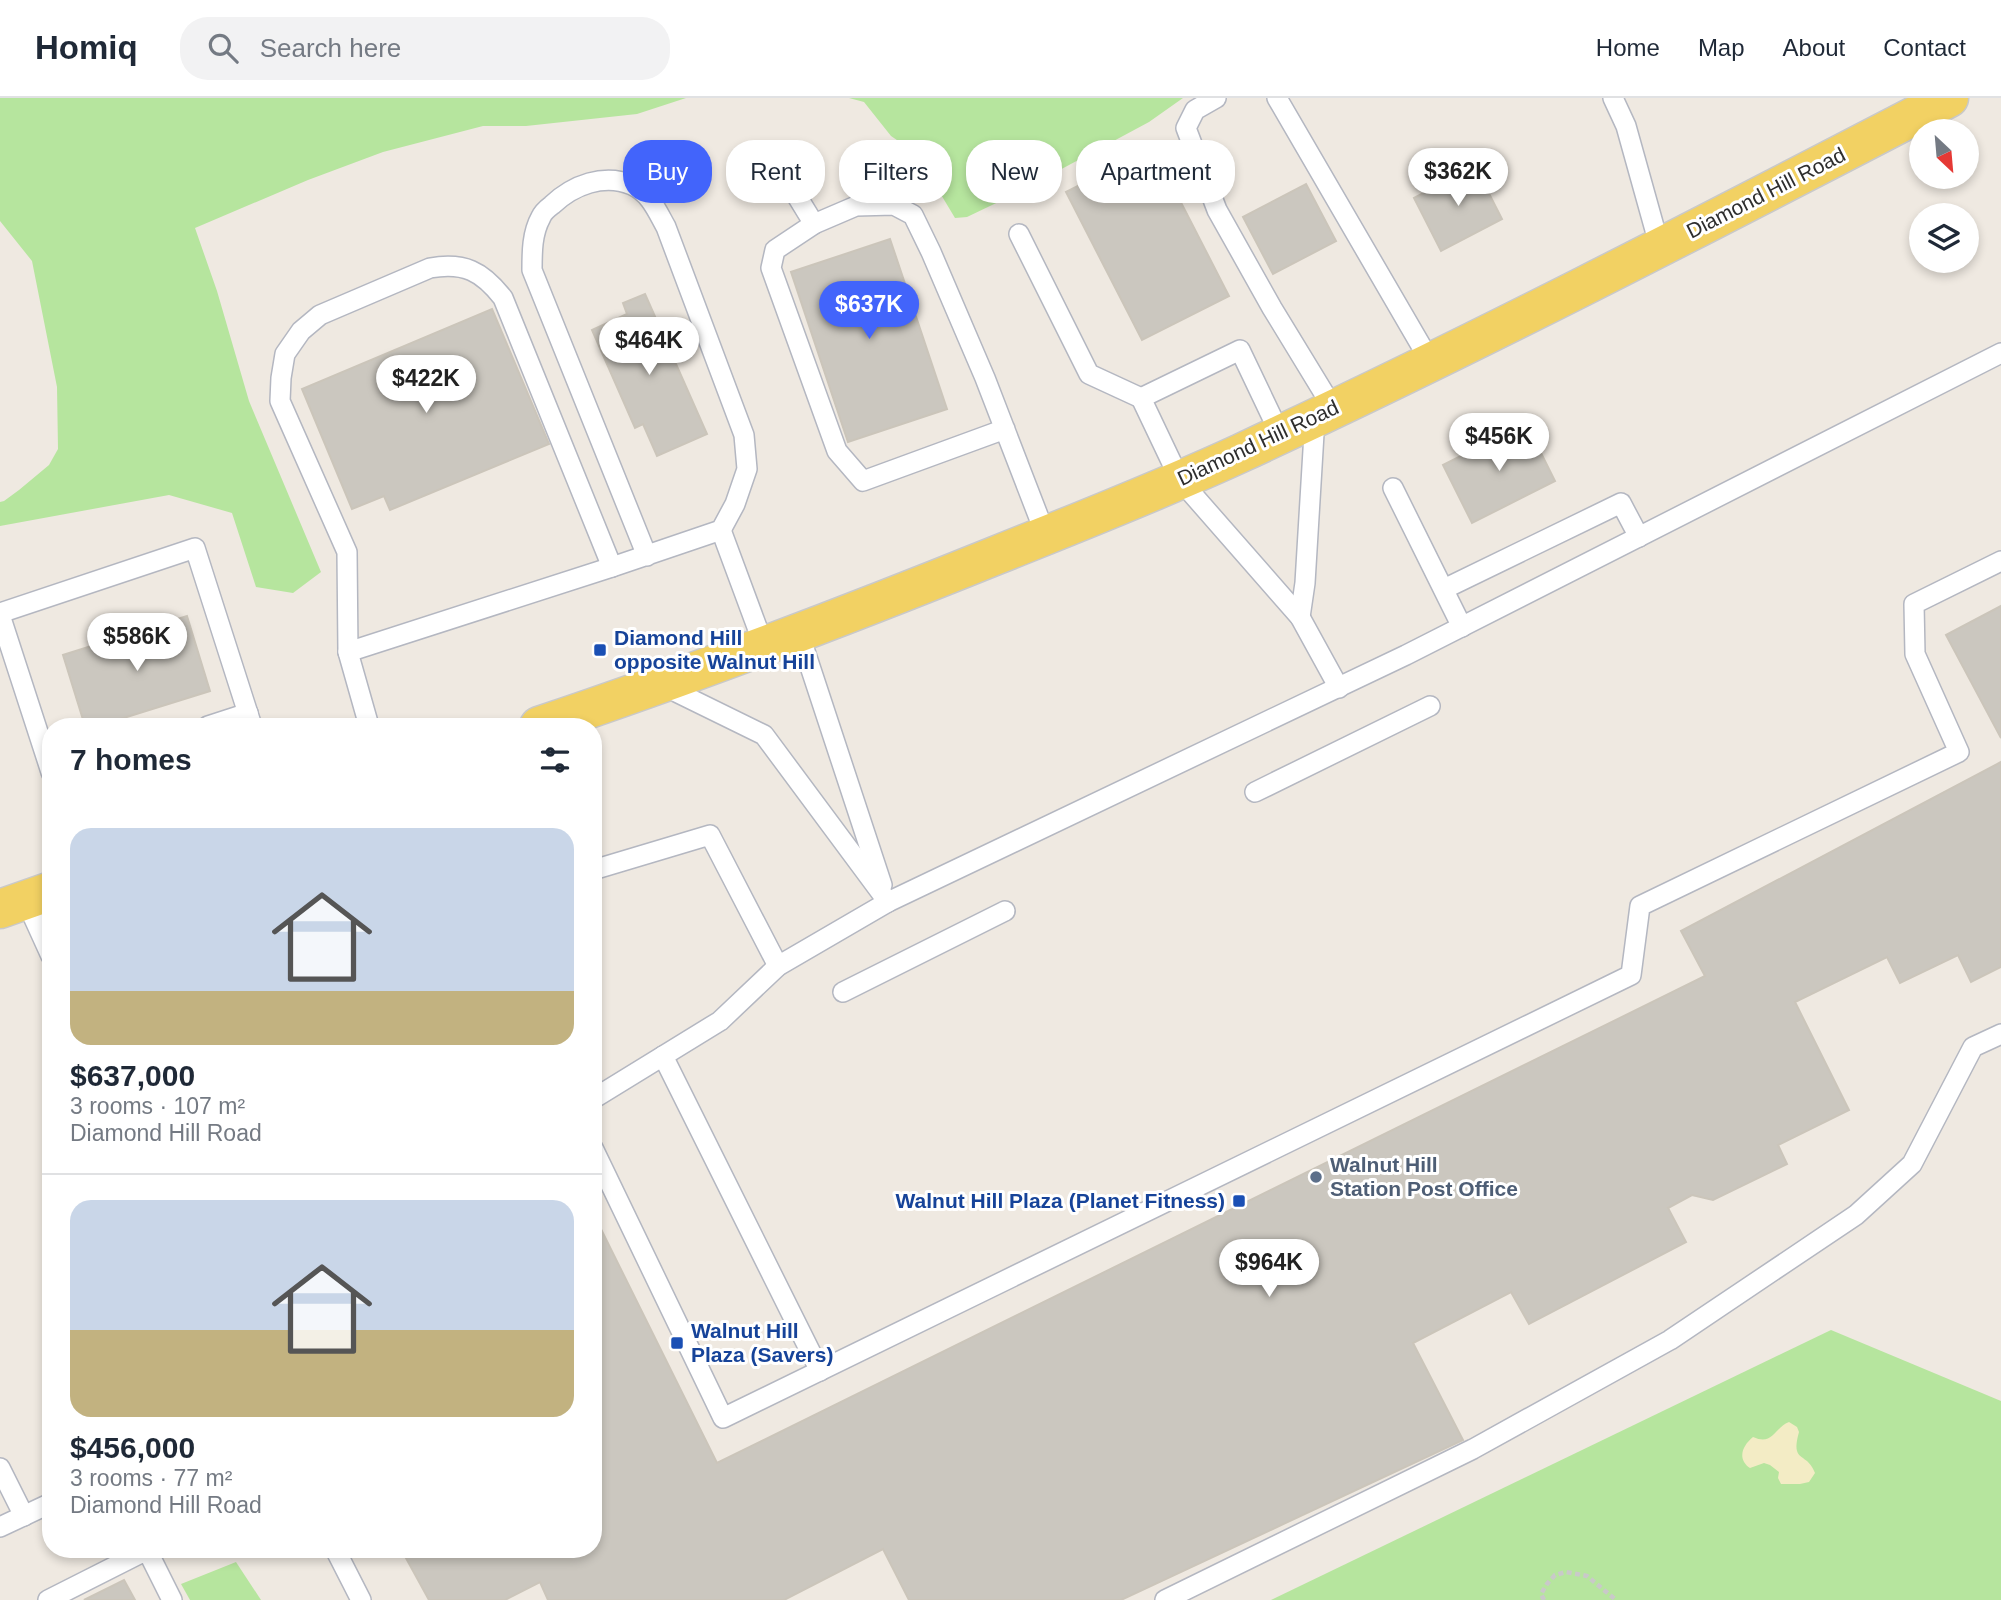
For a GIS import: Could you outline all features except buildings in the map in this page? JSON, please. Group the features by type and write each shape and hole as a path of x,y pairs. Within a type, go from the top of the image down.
{"main road":[{"name":"Diamond Hill Road","path":"563,718 662,685 782,640 1180,480 1588,285 1949,98"}],"lane":[{"path":"1216,98 1195,110 1186,128 1217,210 1272,308 1324,413 1300,617"},
{"path":"1277,98 1430,361"},
{"path":"1613,98 1626,127 1660,248"},
{"path":"348,652 647,556 721,530 735,504 747,469 744,435 666,227 651,200 633,186 609,179 586,183 562,196 542,215 533,240 532,270 647,556"},
{"path":"801,203 814,224"},
{"path":"1005,429 863,481 837,451 771,268 775,250 814,224 856,206 894,205 913,215 985,378 1005,429 1045,536"},
{"path":"1019,234 1088,374 1141,398 1180,480 1300,617 1339,688"},
{"path":"367,718 348,652 347,552 280,401 285,354 301,331 320,315 430,268 449,265 470,270 490,281 503,298 612,567"},
{"path":"1141,398 1240,350 1280,434"},
{"path":"602,1093 720,1021 778,966 888,902 1339,688 2001,353"},
{"path":"1393,488 1462,627"},
{"path":"1444,589 1621,503 1639,537"},
{"path":"721,530 782,640 888,902"},
{"path":"42,744 0,614 195,548 249,718"},
{"path":"602,1167 723,1419 1631,975 1640,906 1959,752 1915,654 1914,604 2001,561"},
{"path":"662,685 764,735 888,902"},
{"path":"1255,792 1430,706"},
{"path":"602,867 710,835 778,966"},
{"path":"25,900 42,937"},
{"path":"843,992 1005,911"},
{"path":"1165,1600 1473,1449 1670,1340 1856,1215 1912,1164 1973,1047 2001,1034"},
{"path":"663,1056 820,1371"},
{"path":"0,1468 24,1516"},
{"path":"0,1527 42,1507"},
{"path":"48,1600 131,1558"},
{"path":"151,1558 172,1600"},
{"path":"340,1558 361,1600"}],"path":[{"path":"1544,1600 1541,1594 1547,1584 1555,1575 1566,1572 1587,1576 1615,1600"}],"green space":[{"path":"0,98 686,98 637,114 526,126 483,126 383,152 308,180 195,228 217,291 249,401 321,572 293,593 256,587 232,513 169,495 0,526 0,502 49,465 58,449 57,387 32,261 0,221"},
{"path":"849,98 1183,98 1149,122 1116,140 1076,140 1076,161 1062,169 1062,140 966,140 966,203 996,203 967,217 955,218 946,203 952,203 952,140 897,140 864,102"},
{"path":"1831,1330 2001,1401 2001,1600 1271,1600"},
{"path":"236,1562 261,1600 190,1600 181,1584"}],"sand":[{"path":"1789,1422 1797,1427 1799,1432 1798,1453 1812,1466 1815,1473 1809,1482 1781,1484 1779,1472 1770,1465 1764,1463 1750,1468 1743,1461 1742,1452 1753,1437 1769,1438"}],"place":[{"name":"Diamond Hill opposite Walnut Hill","path":"600,650"},
{"name":"Walnut Hill Station Post Office","path":"1316,1177"},
{"name":"Walnut Hill Plaza (Planet Fitness)","path":"1239,1201"},
{"name":"Walnut Hill Plaza (Savers)","path":"677,1343"}]}
